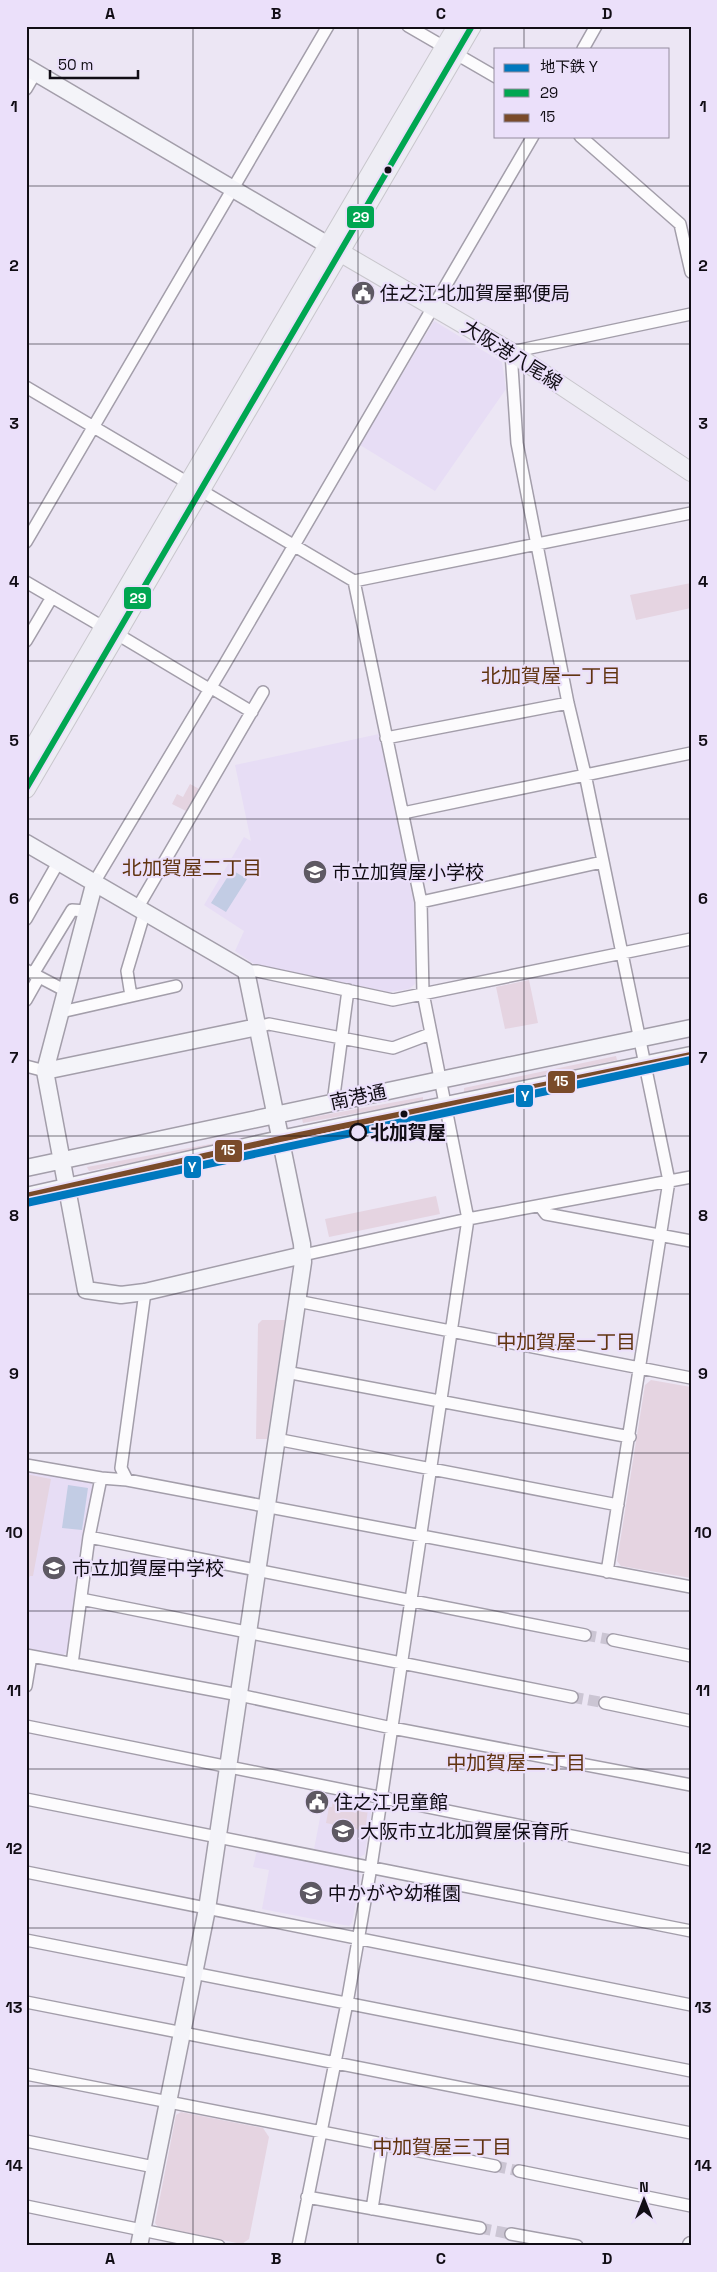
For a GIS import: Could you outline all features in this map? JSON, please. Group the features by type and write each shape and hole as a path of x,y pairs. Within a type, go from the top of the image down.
{"main road":[{"path":"450,51 457,26"},
{"path":"26,789 110,631 194,486 450,51 472,26"},
{"name":"大阪港八尾線","path":"335,249 511,352 691,472"},
{"path":"26,760 110,631"}],"street":[{"path":"26,542 328,26"},
{"path":"408,26 494,77"},
{"path":"584,48 596,26"},
{"path":"26,89 31,70 335,249"},
{"path":"532,138 95,881 46,1071 86,1290 121,1295 145,1292 303,1255 468,1220 691,1177"},
{"path":"582,138 680,224 691,272"},
{"path":"607,1572 630,1437 669,1181 585,774 568,703 517,443 511,352 691,314"},
{"path":"26,387 354,581 691,513"},
{"path":"298,2246 333,2064 347,2003 371,1867 468,1220 423,994 421,902 354,581"},
{"path":"26,582 252,712"},
{"path":"26,640 52,597"},
{"path":"131,996 126,971 142,909 263,692"},
{"path":"386,738 568,703"},
{"path":"403,813 691,753"},
{"path":"26,843 95,881 246,971 257,971 393,1000 691,939"},
{"path":"26,919 59,861"},
{"path":"421,902 602,862"},
{"path":"26,1000 33,973 72,910 87,911"},
{"path":"140,2238 207,1909 303,1255 246,971"},
{"path":"33,973 66,991"},
{"path":"60,1012 176,986"},
{"path":"333,1103 348,990"},
{"path":"26,1066 46,1071 269,1024 394,1048 430,1034"},
{"name":"南港通","path":"26,1168 691,1028"},
{"name":"南港通","path":"26,1196 280,1139 691,1055"},
{"path":"540,1206 546,1214 691,1241"},
{"path":"127,1480 121,1468 145,1292"},
{"path":"297,1302 691,1378"},
{"path":"286,1372 441,1403 630,1437"},
{"path":"276,1438 618,1505"},
{"path":"26,1465 101,1478 127,1480 691,1587"},
{"path":"72,1664 89,1537 101,1478"},
{"path":"89,1537 585,1636"},
{"path":"81,1599 572,1696"},
{"path":"613,1640 691,1656"},
{"path":"26,1686 28,1655 238,1695 392,1728 691,1785"},
{"path":"604,1703 691,1720"},
{"path":"26,1726 691,1860"},
{"path":"26,1798 691,1931"},
{"path":"26,1872 691,2005"},
{"path":"26,1940 691,2071"},
{"path":"26,2002 691,2133"},
{"path":"26,2074 495,2166"},
{"path":"26,2141 154,2167"},
{"path":"372,2209 382,2144"},
{"path":"520,2171 691,2206"},
{"path":"307,2197 480,2228"},
{"path":"26,2206 140,2238 219,2246"},
{"path":"511,2234 577,2246"}],"shaded area":[{"path":"434,321 502,362 506,389 435,491 360,445"},
{"path":"691,583 691,608 636,620 630,595"},
{"name":"市立加賀屋小学校","path":"379,734 414,904 415,984 409,989 389,992 254,964 235,951 244,931 204,905 244,837 251,841 235,765"},
{"path":"190,784 201,790 188,812 172,804 177,794 183,797"},
{"path":"529,980 538,1023 505,1029 496,987"},
{"path":"616,1056 617,1060 464,1093 464,1088"},
{"path":"423,1097 423,1101 303,1123 302,1119"},
{"path":"248,1137 249,1140 89,1171 87,1167"},
{"path":"436,1196 440,1214 329,1237 325,1219"},
{"path":"262,1320 285,1320 267,1439 256,1439 258,1324"},
{"path":"651,1380 691,1387 691,1578 621,1566 617,1561 645,1385"},
{"name":"市立加賀屋中学校","path":"26,1470 90,1481 94,1488 70,1650 63,1655 26,1648"},
{"path":"26,1474 51,1479 33,1576 30,1576 26,1582"},
{"name":"大阪市立北加賀屋保育所","path":"325,1792 367,1801 372,1806 365,1854 359,1858 314,1849"},
{"path":"333,1798 365,1805 368,1809 365,1831 326,1823"},
{"name":"中かがや幼稚園","path":"257,1850 356,1870 361,1876 352,1923 349,1926 262,1909 269,1870 253,1867"},
{"path":"181,2112 263,2128 269,2137 249,2239 242,2244 158,2227 155,2223 176,2115"}],"water":[{"path":"232,870 247,879 226,912 211,903"},
{"path":"68,1485 88,1488 82,1530 62,1528"}],"tunnel":[{"path":"585,1635 613,1640"},
{"path":"572,1697 605,1703"},
{"path":"495,2166 519,2171"},
{"path":"480,2228 511,2234"}],"metro line":[{"name":"Y","path":"26,1203 691,1060"}],"transit line":[{"name":"29","path":"26,789 472,26"},
{"name":"15","path":"26,1196 280,1139 691,1055"}],"place":[{"name":"住之江北加賀屋郵便局","path":"363,293"},
{"name":"市立加賀屋小学校","path":"315,872"},
{"name":"北加賀屋","path":"358,1132"},
{"name":"市立加賀屋中学校","path":"54,1568"},
{"name":"住之江児童館","path":"317,1802"},
{"name":"大阪市立北加賀屋保育所","path":"343,1831"},
{"name":"中かがや幼稚園","path":"311,1893"}],"district":[{"name":"北加賀屋一丁目","path":"551,676"},
{"name":"北加賀屋二丁目","path":"192,868"},
{"name":"中加賀屋一丁目","path":"566,1342"},
{"name":"中加賀屋二丁目","path":"516,1763"},
{"name":"中加賀屋三丁目","path":"442,2147"}]}
